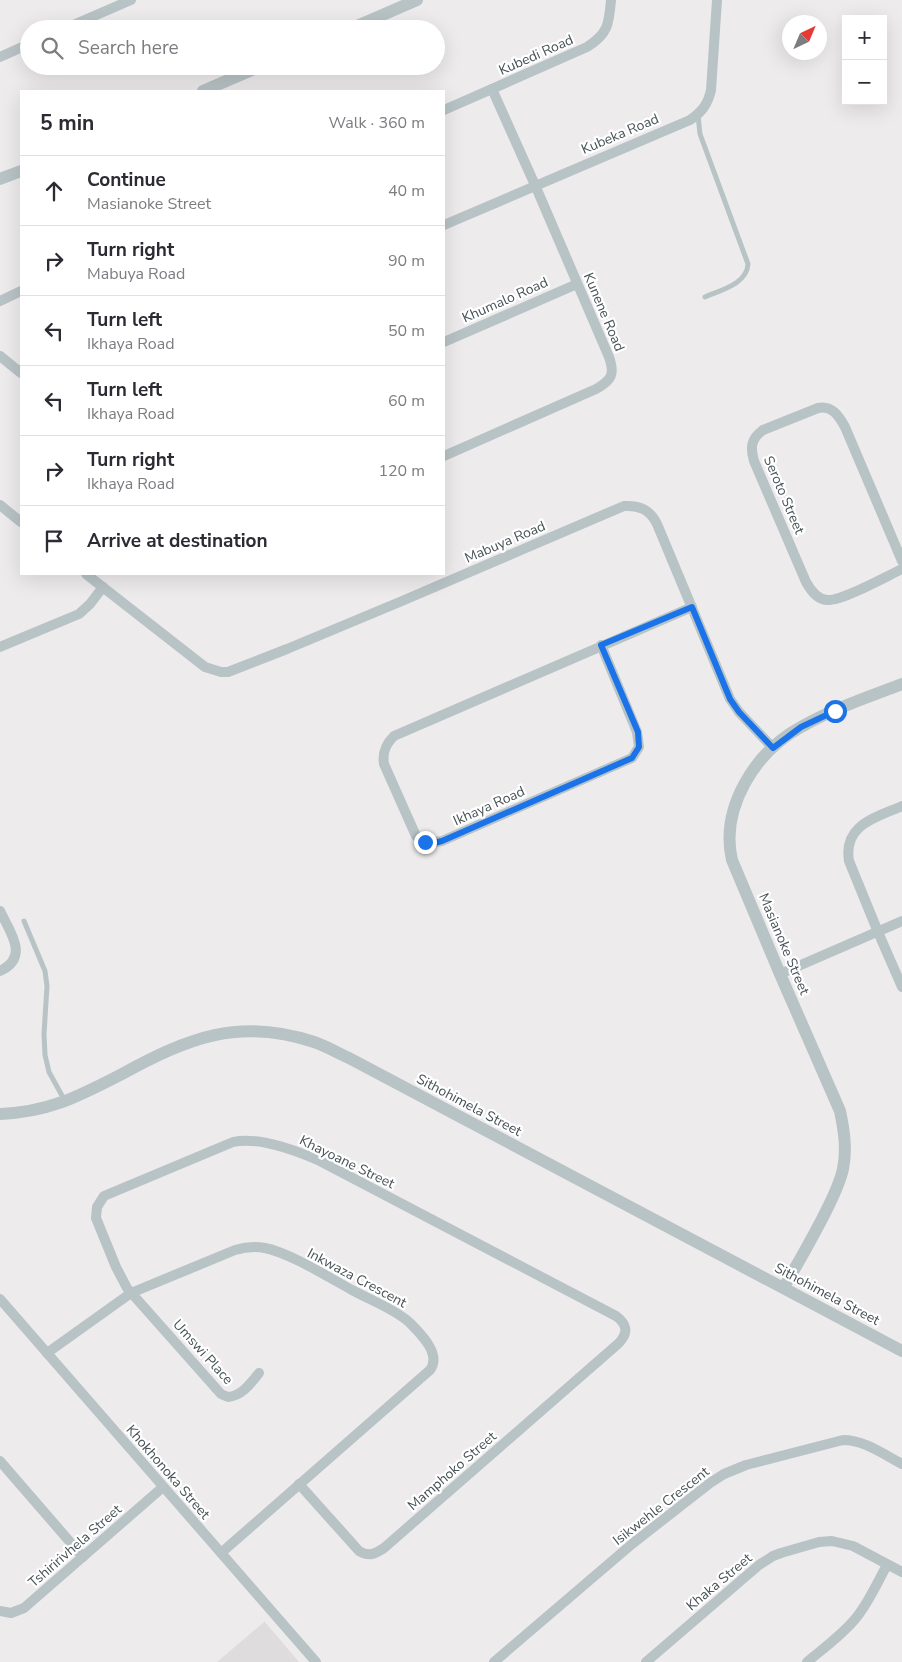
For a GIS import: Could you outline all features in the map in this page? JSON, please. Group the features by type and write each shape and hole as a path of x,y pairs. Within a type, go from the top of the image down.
{"street":[{"path":"85,20 131,0"},
{"path":"371,20 417,0"},
{"name":"Kubedi Road","path":"445,110 587,47 598,40 609,22 611,0"},
{"path":"698,114 704,108 711,90 717,0"},
{"path":"0,56 20,48"},
{"path":"205,90 240,75"},
{"name":"Kunene Road","path":"445,456 596,389 608,381 611,376 612,364 492,89"},
{"name":"Kubeka Road","path":"445,225 690,120 698,114"},
{"path":"0,180 20,170"},
{"name":"Khumalo Road","path":"445,342 577,284"},
{"path":"0,301 20,291"},
{"path":"0,356 20,372"},
{"name":"Seroto Street","path":"902,561 845,427 835,412 823,407 818,408 757,434 751,446 754,461 806,582 815,594 822,599 842,598 902,569"},
{"path":"0,505 20,521"},
{"name":"Mabuya Road","path":"87,575 205,667 228,672 385,609 614,510 632,505 648,511 653,517 730,699 739,712 773,748"},
{"path":"0,647 79,614 90,604 103,587"},
{"name":"Ikhaya Road","path":"601,645 638,732 639,747 632,758 442,841 429,843 416,836 384,764 384,753 390,740 398,733 601,645 692,607"},
{"name":"Masianoke Street","path":"784,1287 836,1192 843,1168 845,1142 840,1111 732,860 729,837 731,819 739,796 751,774 773,748 801,727 902,684"},
{"path":"902,806 860,825 852,835 847,850 878,932 902,986"},
{"path":"0,911 16,945 17,953 11,964 0,971"},
{"path":"780,974 902,921"},
{"name":"Sithohimela Street","path":"0,1114 30,1112 65,1101 169,1050 204,1038 240,1031 268,1032 290,1036 316,1043 349,1058 902,1350"},
{"name":"Khayoane Street","path":"131,1293 116,1267 96,1218 96,1210 104,1196 225,1144 240,1140 251,1140 302,1153 320,1161 616,1316 625,1324 625,1335"},
{"name":"Inkwaza Crescent","path":"47,1353 131,1293 246,1247 265,1248 293,1259 400,1315 417,1331 434,1356 433,1366 430,1370 220,1553"},
{"name":"Umswi Place","path":"131,1293 221,1394 228,1398 235,1396 246,1388 259,1373"},
{"name":"Khokhonoka Street","path":"0,1299 316,1662"},
{"name":"Mamphoko Street","path":"299,1484 359,1551 366,1555 376,1553 606,1354 625,1335"},
{"name":"Isikwehle Crescent","path":"494,1662 632,1544 724,1474 746,1466 842,1440 853,1440 865,1444 902,1464"},
{"path":"0,1461 83,1557"},
{"name":"Tshiririvhela Street","path":"0,1611 11,1614 24,1608 163,1487"},
{"name":"Khaka Street","path":"646,1662 772,1556 819,1542 832,1541 853,1546 902,1572"},
{"path":"807,1662 856,1618 887,1565"}],"lane":[{"path":"698,114 700,134 748,264 746,273 742,278 705,297"},
{"path":"24,921 45,971 47,986 44,1034 45,1055 49,1072 65,1101"}],"shaded area":[{"path":"264,1622 299,1662 217,1662"}],"route":[{"path":"425,842 434,843 442,841 632,758 639,747 638,732 601,645 692,607 730,699 748,723 773,748 801,727 835,711"}]}
